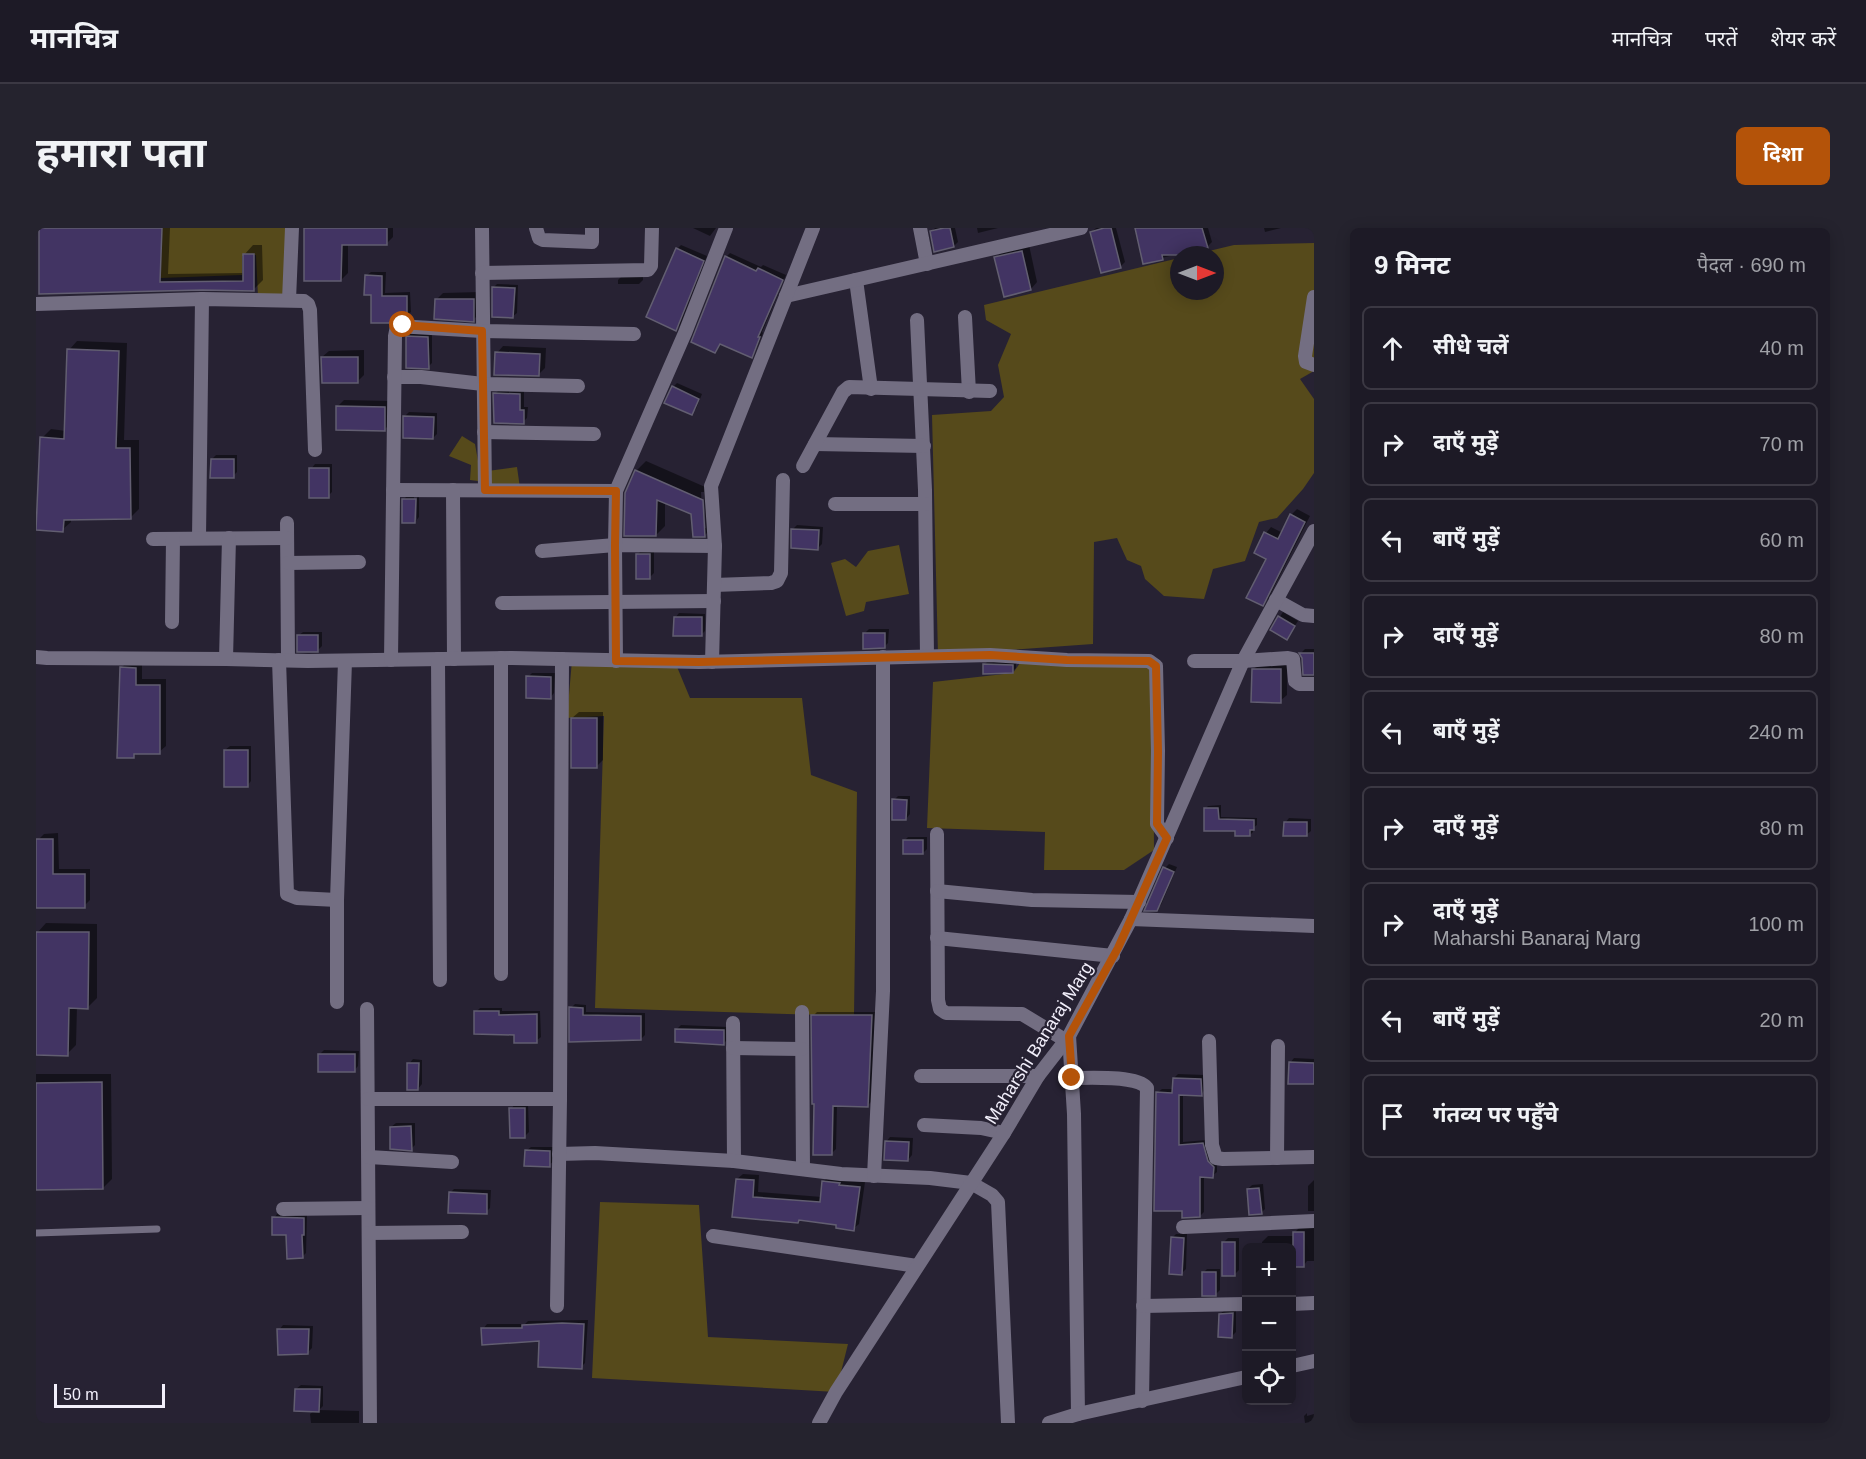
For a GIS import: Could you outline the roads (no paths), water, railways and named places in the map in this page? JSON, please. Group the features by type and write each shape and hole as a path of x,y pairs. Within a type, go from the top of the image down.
{"street":[{"path":"289,300 292,228"},
{"path":"482,228 485,490"},
{"path":"536,228 539,238 543,240 592,242 592,228"},
{"path":"482,273 648,270 651,266 652,228"},
{"path":"616,661 616,491 685,333 726,228"},
{"path":"712,662 715,546 710,498 714,474 813,228"},
{"path":"920,228 927,264"},
{"path":"786,296 1081,228"},
{"path":"855,280 870,389"},
{"path":"1314,297 1305,356 1306,362 1314,365"},
{"path":"199,538 202,298"},
{"path":"36,304 202,298 304,301 310,310 315,450"},
{"path":"965,317 969,392"},
{"path":"918,320 924,446 927,656"},
{"path":"391,660 394,377 395,336 398,326 482,331 633,334"},
{"path":"394,377 421,377 483,384 578,386"},
{"path":"803,466 843,392 849,387 990,391"},
{"path":"484,432 594,434"},
{"path":"815,444 924,446"},
{"path":"714,585 771,584 777,581 781,573 783,480"},
{"path":"393,490 616,491"},
{"path":"453,490 454,659"},
{"path":"835,504 925,504"},
{"path":"287,523 288,563 284,660 287,894 297,898 337,900"},
{"name":"Maharshi Banaraj Marg","path":"819,1423 836,1392 1004,1133 1038,1076 1067,1038 1113,956 1139,902 1243,662 1314,531"},
{"path":"226,659 229,538"},
{"path":"153,539 287,538"},
{"path":"172,539 172,622"},
{"path":"542,551 615,545 715,546"},
{"path":"288,563 359,562"},
{"path":"1276,600 1303,615 1314,616"},
{"path":"502,603 714,601"},
{"path":"36,657 345,661 501,658 712,662 927,656 1020,656 1067,660 1149,661 1156,666 1157,824 1167,838"},
{"path":"874,1176 883,991 883,657"},
{"path":"501,658 501,974"},
{"path":"1194,661 1243,662 1288,658 1293,659 1295,681 1299,684 1314,684"},
{"path":"438,659 440,980"},
{"path":"557,1306 562,659"},
{"path":"337,1002 337,900 345,661"},
{"path":"937,834 940,1009 946,1013 1022,1014 1067,1038 1074,1114 1078,1414"},
{"path":"937,891 1032,900 1139,902"},
{"path":"1131,919 1314,926"},
{"path":"937,938 1113,956"},
{"path":"367,1010 370,1423"},
{"path":"802,1012 803,1169"},
{"path":"733,1023 734,1161"},
{"path":"1209,1041 1216,1158 1223,1160 1314,1156"},
{"path":"1277,1158 1278,1046"},
{"path":"733,1048 802,1049"},
{"path":"921,1076 1038,1076"},
{"path":"1072,1078 1129,1080 1143,1083 1147,1088 1142,1401"},
{"path":"368,1100 560,1099"},
{"path":"924,1125 981,1128 1004,1133"},
{"path":"559,1154 595,1153 734,1161 841,1174 930,1178 971,1183 992,1195 998,1203 1008,1423"},
{"path":"369,1157 452,1162"},
{"path":"283,1209 369,1208"},
{"path":"1183,1227 1314,1221"},
{"path":"369,1233 462,1232"},
{"path":"713,1236 917,1266"},
{"path":"1296,1304 1314,1303"},
{"path":"1143,1306 1242,1305"},
{"path":"1296,1365 1314,1361"},
{"path":"1049,1423 1078,1414 1242,1378"}],"lane":[{"path":"36,1233 157,1229"}]}
